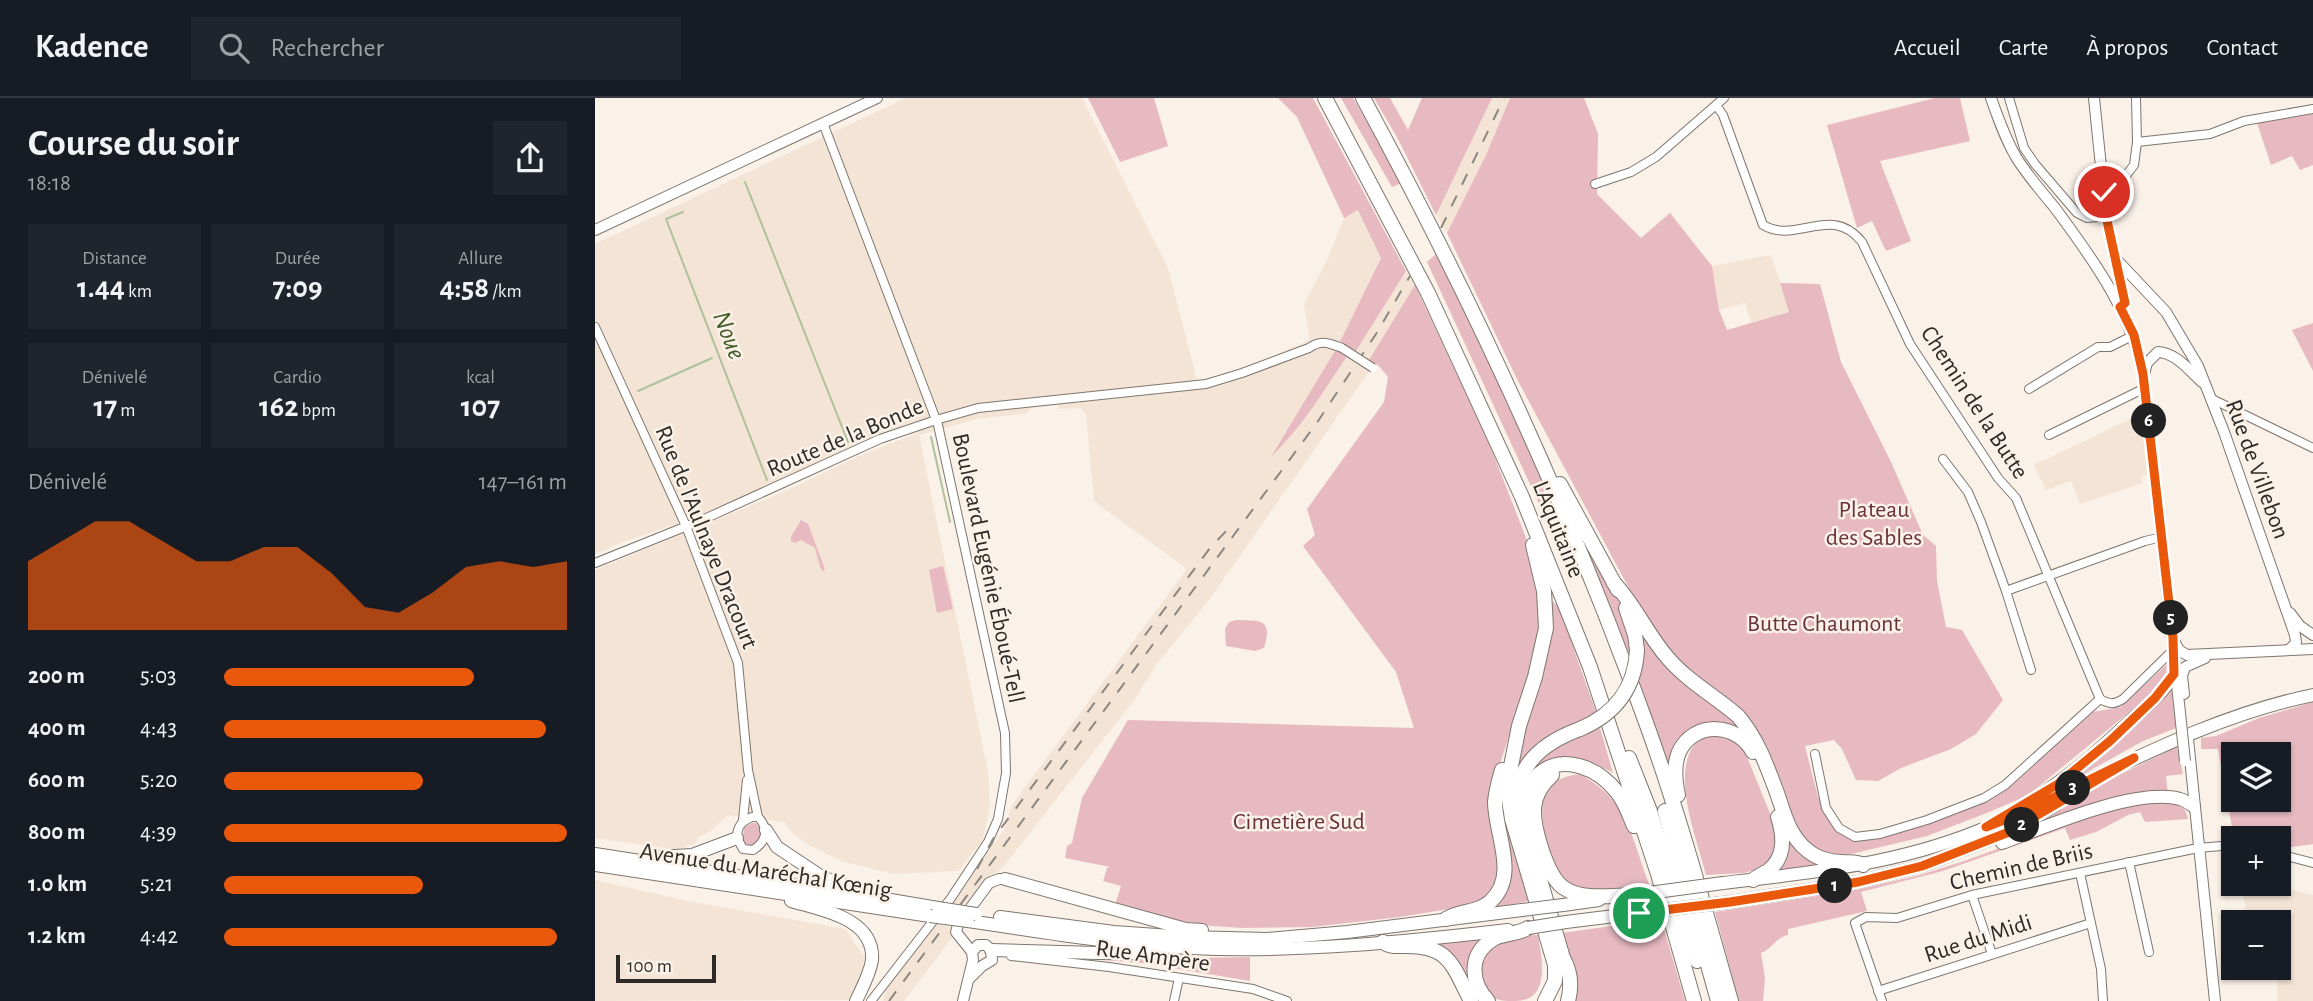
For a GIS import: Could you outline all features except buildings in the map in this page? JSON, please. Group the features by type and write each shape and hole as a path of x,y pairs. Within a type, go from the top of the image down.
{"highway":[{"name":"L'Aquitaine","path":"1325,98 1428,293 1522,497 1590,667 1658,874 1694,1001"},
{"name":"L'Aquitaine","path":"1363,98 1456,274 1543,461 1649,730 1731,1001"},
{"path":"1531,849 1527,844 1517,807 1517,795 1523,774 1543,747 1604,717 1623,699 1635,670 1637,650 1630,619 1614,583 1562,487 1543,461"},
{"path":"1522,497 1523,516 1542,579 1546,628 1508,775 1512,819 1535,924 1542,936 1549,973 1541,993 1533,1001"},
{"path":"1614,583 1669,660 1746,724 1759,747 1787,822 1799,842 1817,857 1863,865"},
{"path":"1612,631 1718,1001"},
{"path":"1590,667 1604,693 1650,811 1708,1001"},
{"path":"1447,919 1455,914 1483,907 1501,888 1504,880 1504,860 1497,821 1497,790 1519,726"},
{"path":"1683,838 1683,819 1675,779 1676,759 1680,749 1687,740 1705,730 1719,728 1737,734 1751,746 1759,764 1783,841 1779,859 1770,869 1753,880"},
{"path":"1568,1001 1570,973 1563,958 1531,849 1523,807 1525,794 1539,775 1558,764 1567,763 1591,770 1608,783 1624,803 1667,918 1674,926"},
{"path":"1583,767 1555,774 1540,789 1536,798 1535,818 1549,868 1562,887 1571,892 1582,895 1635,895"},
{"path":"1488,1001 1477,988 1474,970 1481,949 1497,937 1520,933 1535,924"},
{"path":"1535,924 1551,951 1555,974 1555,981 1545,1001"},
{"path":"1383,942 1389,946 1421,946 1441,953 1451,963 1471,1001"},
{"path":"1555,1001 1563,977 1563,958"}],"main road":[{"path":"595,230 877,98"},
{"path":"1991,98 2006,139 2018,160 2082,244 2134,335 2145,388 2173,638 2174,674 2188,739 2188,760"},
{"path":"2094,98 2106,216 2125,303 2120,307"},
{"name":"Rue de Villebon","path":"2116,259 2166,312 2198,366 2286,608 2296,641 2289,650"},
{"path":"2143,374 2151,357 2158,352 2164,352 2180,361 2204,384"},
{"name":"Rue de Villebon","path":"2286,608 2300,626 2313,635"},
{"path":"2173,638 2179,650 2187,655 2313,649"},
{"path":"2215,1001 2183,712 2182,676 2185,667 2195,661 2221,654"},
{"path":"1986,827 2058,784 2084,764 2155,698 2174,674"},
{"path":"766,830 772,841 827,879 854,888 867,896 934,912 1114,932 1267,939 1347,932 1863,865 1930,848 2022,813 2134,758 2212,724 2313,695"},
{"path":"972,917 1087,938 1189,948 1268,949 1383,942 1730,902 1858,882 1922,866 2009,832 2134,758"},
{"path":"1922,866 1941,864 2137,799 2180,799 2194,807"},
{"path":"625,859 633,854 664,858 692,855 737,838"},
{"name":"Avenue du Maréchal Kœnig","path":"595,854 867,896"},
{"name":"Avenue du Maréchal Kœnig","path":"595,865 934,912"},
{"path":"1189,948 1178,952 982,955 960,940 956,932 958,925 989,883 1005,879 1186,929 1254,932 1267,939"},
{"path":"769,891 776,898 834,914 862,930 871,949 872,962 856,1001"},
{"path":"963,1001 968,979 982,955"}],"street":[{"path":"1595,184 1631,172 1656,157 1724,98"},
{"path":"2009,98 2024,148 2035,164 2077,213 2087,218 2106,216"},
{"path":"2105,203 2131,171 2136,156 2136,98"},
{"name":"Chemin de la Butte","path":"1716,105 1723,115 1766,228 1784,231 1828,224 1843,226 1854,232 1862,242 1910,344 1998,478 2016,498 2048,577"},
{"path":"2137,142 2210,134 2244,121 2313,109"},
{"name":"Boulevard Eugénie Éboué-Tell","path":"823,123 936,419 1005,733 1006,773 998,819 977,860 951,898 871,1001"},
{"name":"Rue de l'Aulnaye Dracourt","path":"595,327 686,526 738,663 748,770 758,817"},
{"path":"2029,389 2098,347 2110,347 2134,335"},
{"name":"Route de la Bonde","path":"595,563 686,526 880,439 936,419 978,408 1206,384 1309,348 1317,342 1327,342 1342,348 1373,368"},
{"path":"2049,435 2145,388"},
{"path":"2210,398 2313,448"},
{"path":"1943,459 1968,492 1981,522 2031,670"},
{"path":"2006,591 2162,537"},
{"path":"2048,577 2100,699 2108,704 2123,699 2172,651"},
{"path":"1815,754 1826,808 1839,828 1855,836 1880,834 1927,820 1984,798 2005,785 2100,699"},
{"name":"Rue de l'Aulnaye Dracourt","path":"743,820 748,770"},
{"path":"758,817 766,830 763,841 753,850 743,849 737,833 743,820 758,817"},
{"name":"Chemin de Briis","path":"1878,991 1855,923 1866,917 1897,918 1972,895 2198,848 2221,846"},
{"path":"2291,857 2313,863"},
{"path":"2129,862 2149,952"},
{"path":"2080,873 2103,981 2103,1001"},
{"path":"1972,895 1991,954"},
{"name":"Rue du Midi","path":"1878,991 2091,923"},
{"name":"Rue Ampère","path":"982,955 1010,956 1253,989 1287,1001"},
{"path":"1174,1001 1179,978"},
{"path":"1878,991 1882,1001"}],"shaded area":[{"path":"906,98 1082,98 1168,268 1197,380 1231,373 1310,340 1304,304 1327,260 1344,218 1358,209 1382,255 1343,338 1273,455 1326,389 1347,356 1370,370 1209,600 1156,665 1135,699 1003,867 989,879 968,905 951,903 1004,830 1012,805 1187,569 1094,501 1086,414 1080,408 1059,409 1057,405 1030,408 1028,413 977,419 919,435 988,772 990,806 982,841 958,871 894,874 841,861 805,843 784,822 727,815 694,844 678,850 595,838 595,570 918,433 914,421 697,517 595,554 595,244"},
{"path":"1492,98 1510,98 1486,155 1447,233 1436,215"},
{"path":"1771,255 1790,312 1751,322 1745,303 1719,310 1712,266"},
{"path":"1406,271 1415,285 1369,360 1356,351"},
{"path":"2141,414 2148,474 2141,476 2143,483 2080,504 2071,481 2046,490 2034,465"},
{"path":"595,880 688,901 845,929 865,958 853,1000 595,1001"},
{"path":"2291,890 2313,895 2313,1001 2277,1001 2278,980 2291,980 2291,910 2245,910 2244,896 2291,896"},
{"path":"935,924 953,927 954,935 904,1001 883,1001 886,989"}],"green space":[{"path":"1088,98 1154,98 1168,146 1120,162"},
{"path":"1278,98 1313,98 1406,271 1356,351 1340,342 1381,258 1358,210 1344,218 1297,117"},
{"path":"1341,98 1353,98 1402,183 1392,187"},
{"path":"1374,98 1390,98 1408,130 1422,98 1492,98 1436,215 1398,139"},
{"name":"Butte Chaumont","path":"1510,98 1584,98 1598,134 1597,194 1641,238 1670,213 1712,266 1719,310 1727,330 1789,312 1780,283 1820,284 1841,362 1891,462 1923,535 1936,546 1937,581 1946,627 1962,630 2003,700 1976,734 1951,749 1901,768 1878,781 1856,780 1842,749 1834,740 1805,746 1818,797 1835,830 1851,839 1880,839 1957,812 2009,788 2093,712 2121,707 2167,664 2166,676 2150,695 2027,796 1984,814 1927,836 1851,854 1829,856 1801,840 1770,762 1665,647 1639,607 1518,381 1447,233 1486,155"},
{"path":"1935,98 1960,98 1970,141 1880,161 1911,241 1886,251 1872,221 1857,228 1827,125"},
{"path":"2313,113 2313,165 2300,170 2292,156 2271,165 2257,123"},
{"path":"1437,253 1516,420 1584,578 1577,575 1561,551 1427,262"},
{"name":"Cimetière Sud","path":"1415,285 1489,443 1530,548 1541,617 1538,645 1500,764 1499,850 1495,892 1479,904 1312,927 1212,926 1115,905 1121,886 1103,881 1107,868 1110,867 1065,858 1067,846 1072,843 1082,798 1128,720 1414,728 1396,672 1303,546 1315,535 1307,509 1384,402 1388,377 1379,366 1369,360"},
{"path":"2313,323 2313,371 2292,330"},
{"path":"1336,349 1347,356 1302,422 1271,457"},
{"path":"801,520 808,524 825,569 823,571 815,548 801,540 795,543 791,541"},
{"path":"1579,528 1626,615 1631,660"},
{"path":"943,566 953,609 937,613 929,570"},
{"path":"1551,600 1559,607 1597,715 1551,738 1513,796 1517,754"},
{"path":"1258,621 1266,626 1264,648 1255,651 1226,646 1225,629 1229,622"},
{"path":"1637,621 1726,710 1753,742 1721,724 1702,724 1687,739 1669,769 1639,687 1642,659"},
{"path":"2171,686 2176,728 2143,741 2062,786"},
{"path":"2313,702 2313,844 2291,847 2291,826 2232,826 2229,812 2291,812 2291,742 2221,742 2221,766 2218,749 2201,749 2201,738 2216,736 2259,718"},
{"path":"1600,728 1613,773 1592,762 1570,757 1551,761 1535,773 1531,770 1548,751"},
{"path":"1712,729 1729,738 1745,752 1774,823 1776,854 1768,866 1744,873 1706,875 1689,810 1685,777 1692,748"},
{"path":"2177,747 2183,774 2166,776 2168,795 2026,828 2102,783"},
{"path":"1579,774 1608,795 1618,807 1626,820 1649,884 1601,892 1574,886 1559,873 1544,829 1542,816 1545,794 1553,783"},
{"path":"2150,800 2179,804 2188,819 2145,822 2140,812 2128,815 2096,832 2070,840 2065,828 1943,871 1861,892 1867,911 1788,929 1788,935 1761,953 1765,978 1763,1001 1739,1001 1715,912 1860,889 1920,875 2104,810"},
{"path":"756,823 762,831 757,842 751,847 744,844 743,839 744,828"},
{"path":"1786,828 1831,865 1770,873"},
{"path":"1510,833 1529,901 1489,909 1498,901 1504,834"},
{"path":"1661,919 1685,1001 1573,1001 1562,933"},
{"path":"1538,935 1542,966 1539,986 1534,994 1515,1001 1498,1000 1489,995 1484,986 1482,963 1490,947 1507,939"},
{"path":"1491,938 1476,951 1485,1001 1477,1001 1431,943"},
{"path":"1250,957 1250,981 1142,963 1101,960"}],"waterway":[{"name":"Noue","path":"745,182 848,442"},
{"name":"Noue","path":"683,212 666,219 767,480"},
{"name":"Noue","path":"638,391 712,358"},
{"name":"Noue","path":"931,437 950,522"}],"railway":[{"path":"1441,228 1504,98"},
{"path":"889,1001 1316,424 1376,334 1410,276"},
{"path":"977,869 993,839 1210,548 1230,527"}],"route":[{"path":"1639,913 1858,882 1922,866 2009,832 2134,758 2022,813 1986,827 2058,784 2084,764 2155,698 2174,674 2173,638 2143,374 2134,335 2120,307 2125,303 2106,216 2104,192"}],"park label":[{"name":"Plateau des Sables","path":"1874,523"}]}
